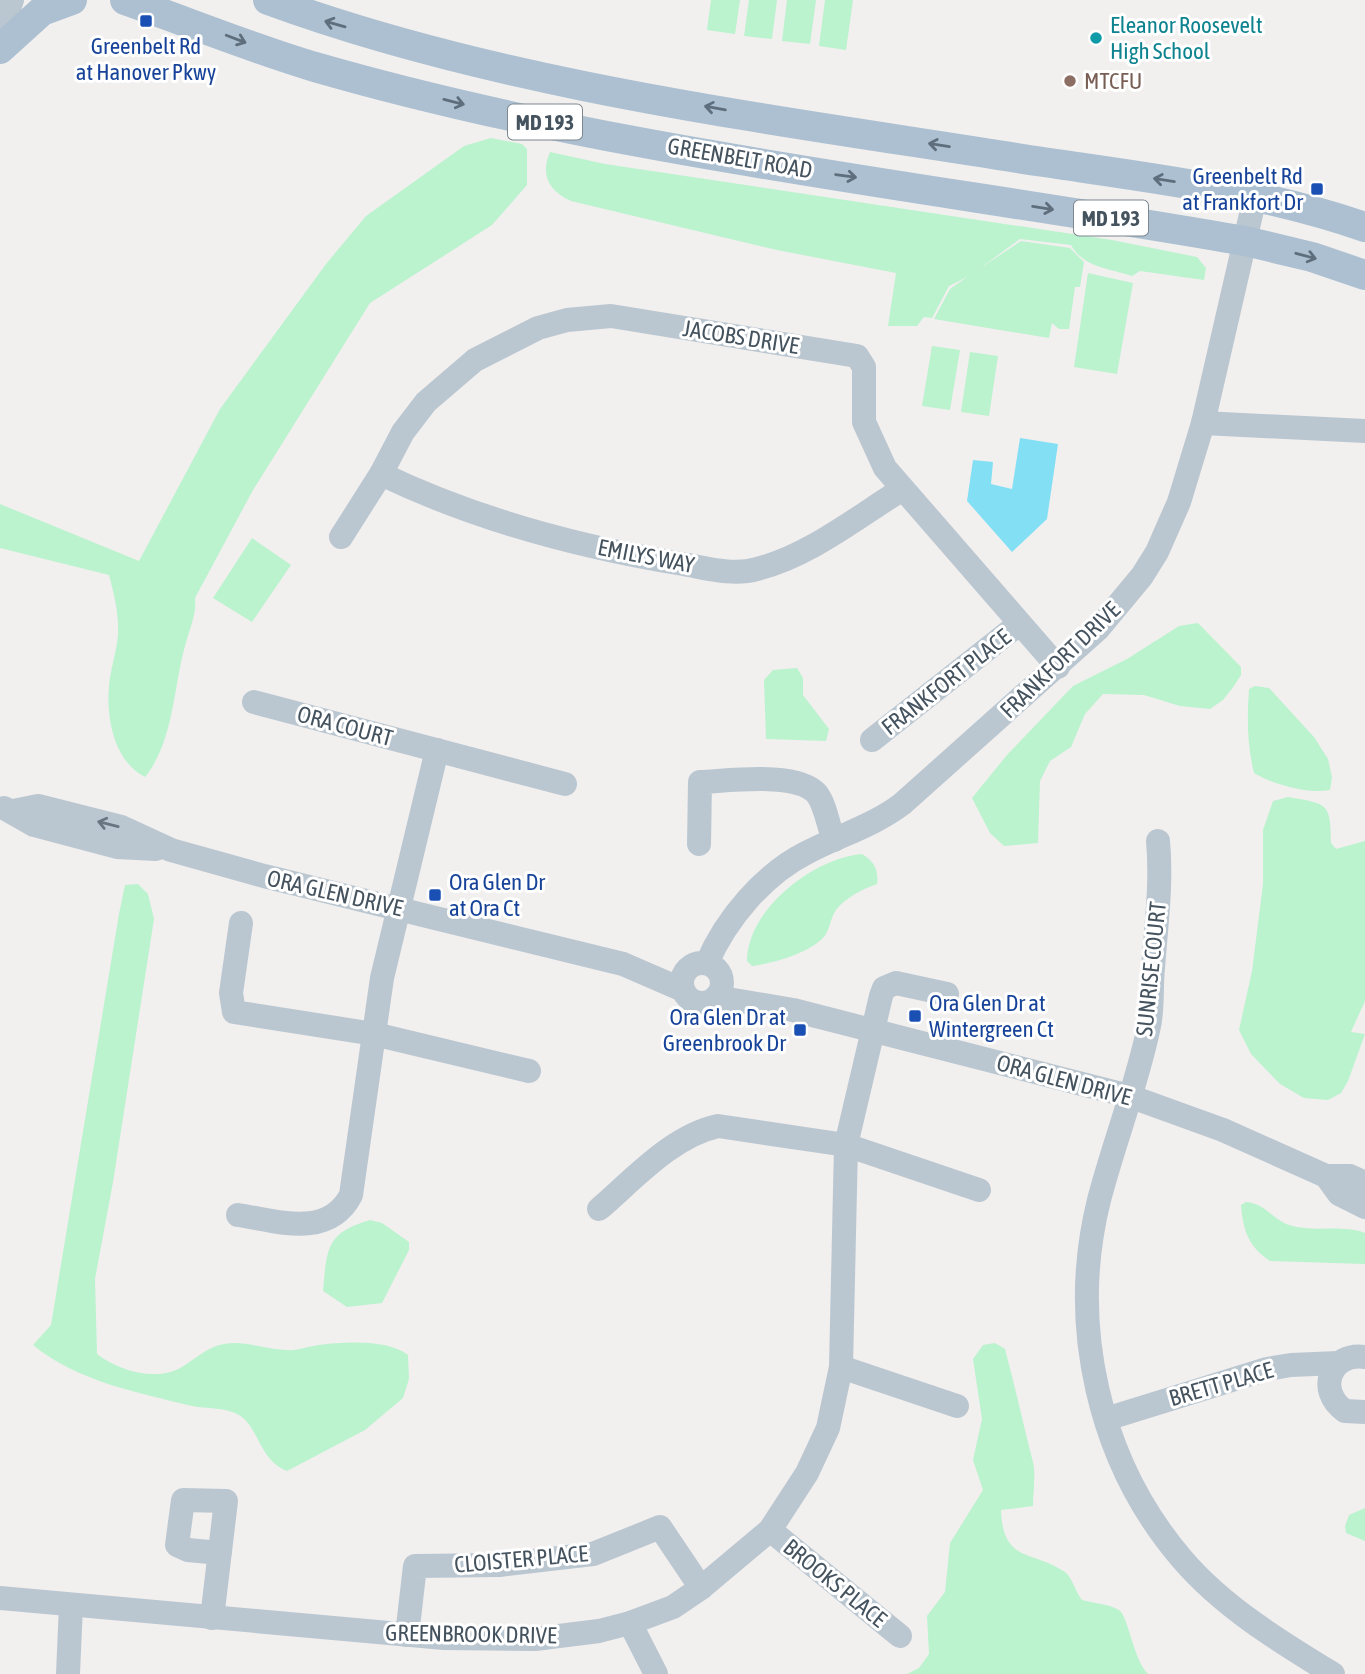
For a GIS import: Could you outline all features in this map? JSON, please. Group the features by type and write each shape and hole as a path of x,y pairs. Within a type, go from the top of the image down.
{"main road":[{"path":"0,49 42,11 72,0"},
{"name":"GREENBELT ROAD","path":"125,0 313,66 498,113 800,169 1245,240 1312,257 1365,275"},
{"name":"GREENBELT ROAD","path":"268,0 400,43 558,79 861,133 1255,197 1365,226"}],"street":[{"path":"0,32 12,0"},
{"name":"FRANKFORT DRIVE","path":"703,980 716,942 766,881 805,853 887,816 902,804 1058,667 1117,608 1157,552 1179,502 1203,422 1255,197"},
{"name":"JACOBS DRIVE","path":"341,537 381,474 402,432 426,402 475,360 538,328 567,320 611,316 857,356 864,367 864,422 884,468 1058,667"},
{"path":"1203,422 1365,431"},
{"name":"EMILYS WAY","path":"381,474 440,501 559,538 641,558 732,572 754,570 791,556 901,490"},
{"name":"FRANKFORT PLACE","path":"873,740 1019,624"},
{"name":"ORA COURT","path":"254,702 565,784"},
{"path":"238,1215 315,1224 332,1218 344,1208 351,1195 374,1034 397,908 437,750"},
{"path":"699,844 699,782 766,779 804,784 814,791 819,797 834,841"},
{"name":"ORA GLEN DRIVE","path":"7,808 38,806 121,827 170,850 623,964 703,980 793,1010 1129,1096 1223,1130 1326,1176 1350,1176 1365,1183"},
{"name":"SUNRISE COURT","path":"1158,841 1161,868 1149,1024 1099,1200 1089,1257 1088,1339 1106,1419 1118,1455 1136,1492 1182,1559 1234,1609 1333,1674"},
{"path":"241,923 231,993 234,1012 374,1034 529,1071"},
{"name":"GREENBROOK DRIVE","path":"0,1598 407,1635 535,1639 577,1635 631,1623 673,1607 701,1588 770,1530 792,1500 819,1452 828,1428 841,1367 846,1144 881,996 888,985 947,994"},
{"path":"599,1209 683,1140 708,1129 745,1129 846,1144 979,1190"},
{"name":"ORA GLEN DRIVE","path":"1326,1176 1339,1194 1365,1207"},
{"name":"BRETT PLACE","path":"1106,1419 1268,1369 1291,1364 1338,1363 1355,1356 1365,1357"},
{"path":"1338,1363 1329,1379 1331,1398 1345,1411 1365,1412"},
{"path":"841,1367 957,1406"},
{"path":"212,1618 220,1553 226,1501 183,1500 177,1545 188,1550 220,1553"},
{"name":"CLOISTER PLACE","path":"407,1635 415,1566 499,1565 593,1554 660,1527 701,1588"},
{"name":"BROOKS PLACE","path":"770,1530 900,1636"},
{"path":"68,1674 71,1605"},
{"path":"631,1623 656,1674"}],"green space":[{"path":"711,0 740,0 735,34 707,30"},
{"path":"749,0 777,0 772,39 744,36"},
{"path":"787,0 816,0 810,44 782,41"},
{"path":"825,0 853,0 846,50 819,46"},
{"path":"491,138 522,144 527,149 527,185 492,225 370,303 253,490 195,598 194,616 181,662 167,731 155,763 145,777 126,761 111,726 108,699 118,627 109,575 0,548 0,504 139,561 220,409 326,264 366,216 464,146"},
{"path":"550,152 605,164 1112,240 1197,257 1206,268 1204,280 1140,271 1132,276 1090,263 1076,253 1071,245 1020,239 979,269 1021,241 1070,248 1084,262 1080,287 1075,287 1069,329 1059,329 1052,323 1049,338 934,319 950,289 967,277 949,286 932,318 924,317 917,326 888,326 896,273 777,250 571,201 557,192 548,181 546,168"},
{"path":"1088,273 1133,283 1117,374 1074,367"},
{"path":"932,346 960,350 950,410 922,406"},
{"path":"970,352 998,356 989,416 961,412"},
{"path":"252,538 291,565 252,622 213,598"},
{"path":"1198,623 1241,667 1241,675 1223,700 1210,709 1180,706 1144,695 1103,694 1085,714 1071,747 1050,761 1040,781 1038,843 1004,846 990,833 972,798 1007,755 1073,686 1127,659 1179,626"},
{"path":"797,668 803,678 803,695 829,729 826,741 766,739 764,680 773,670"},
{"path":"1255,686 1269,688 1314,737 1328,759 1332,777 1330,790 1291,788 1254,773 1248,711 1249,689"},
{"path":"1288,797 1311,801 1324,807 1330,820 1331,843 1336,849 1365,841 1365,1001 1351,1032 1365,1034 1348,1081 1341,1093 1328,1100 1304,1098 1280,1084 1251,1054 1239,1030 1252,971 1263,884 1263,830 1273,801"},
{"path":"862,854 875,866 877,884 855,894 840,905 822,939 799,953 780,960 752,966 747,961 750,942 758,923 786,890 823,865"},
{"path":"138,884 148,894 154,919 95,1279 97,1354 127,1370 149,1374 172,1371 213,1347 232,1343 291,1350 329,1344 365,1343 389,1346 408,1355 409,1379 403,1398 365,1430 287,1471 270,1459 246,1420 234,1412 192,1406 109,1384 69,1368 33,1345 51,1325 119,914 125,885"},
{"path":"1246,1202 1264,1208 1289,1225 1365,1233 1365,1264 1270,1261 1256,1249 1248,1237 1241,1205"},
{"path":"370,1220 382,1223 409,1242 409,1250 382,1303 347,1307 323,1291 328,1253 337,1237"},
{"path":"995,1343 1005,1349 1034,1473 1033,1506 1001,1510 1007,1539 1021,1553 1065,1572 1082,1600 1119,1610 1138,1658 1148,1674 907,1674 919,1668 929,1654 927,1616 945,1592 950,1543 983,1490 973,1460 982,1419 973,1359 983,1345"},
{"path":"1365,1508 1365,1541 1346,1533 1345,1526 1349,1515"}],"water":[{"path":"1020,438 1058,444 1047,519 1012,552 967,501 973,460 993,462 991,484 1012,489"}],"place":[{"name":"Greenbelt Rd at Hanover Pkwy","path":"146,21"},
{"name":"Eleanor Roosevelt High School","path":"1096,38"},
{"name":"MTCFU","path":"1070,81"},
{"name":"Greenbelt Rd at Frankfort Dr","path":"1317,189"},
{"name":"Ora Glen Dr at Ora Ct","path":"435,895"},
{"name":"Ora Glen Dr at Wintergreen Ct","path":"915,1016"},
{"name":"Ora Glen Dr at Greenbrook Dr","path":"800,1030"}]}
